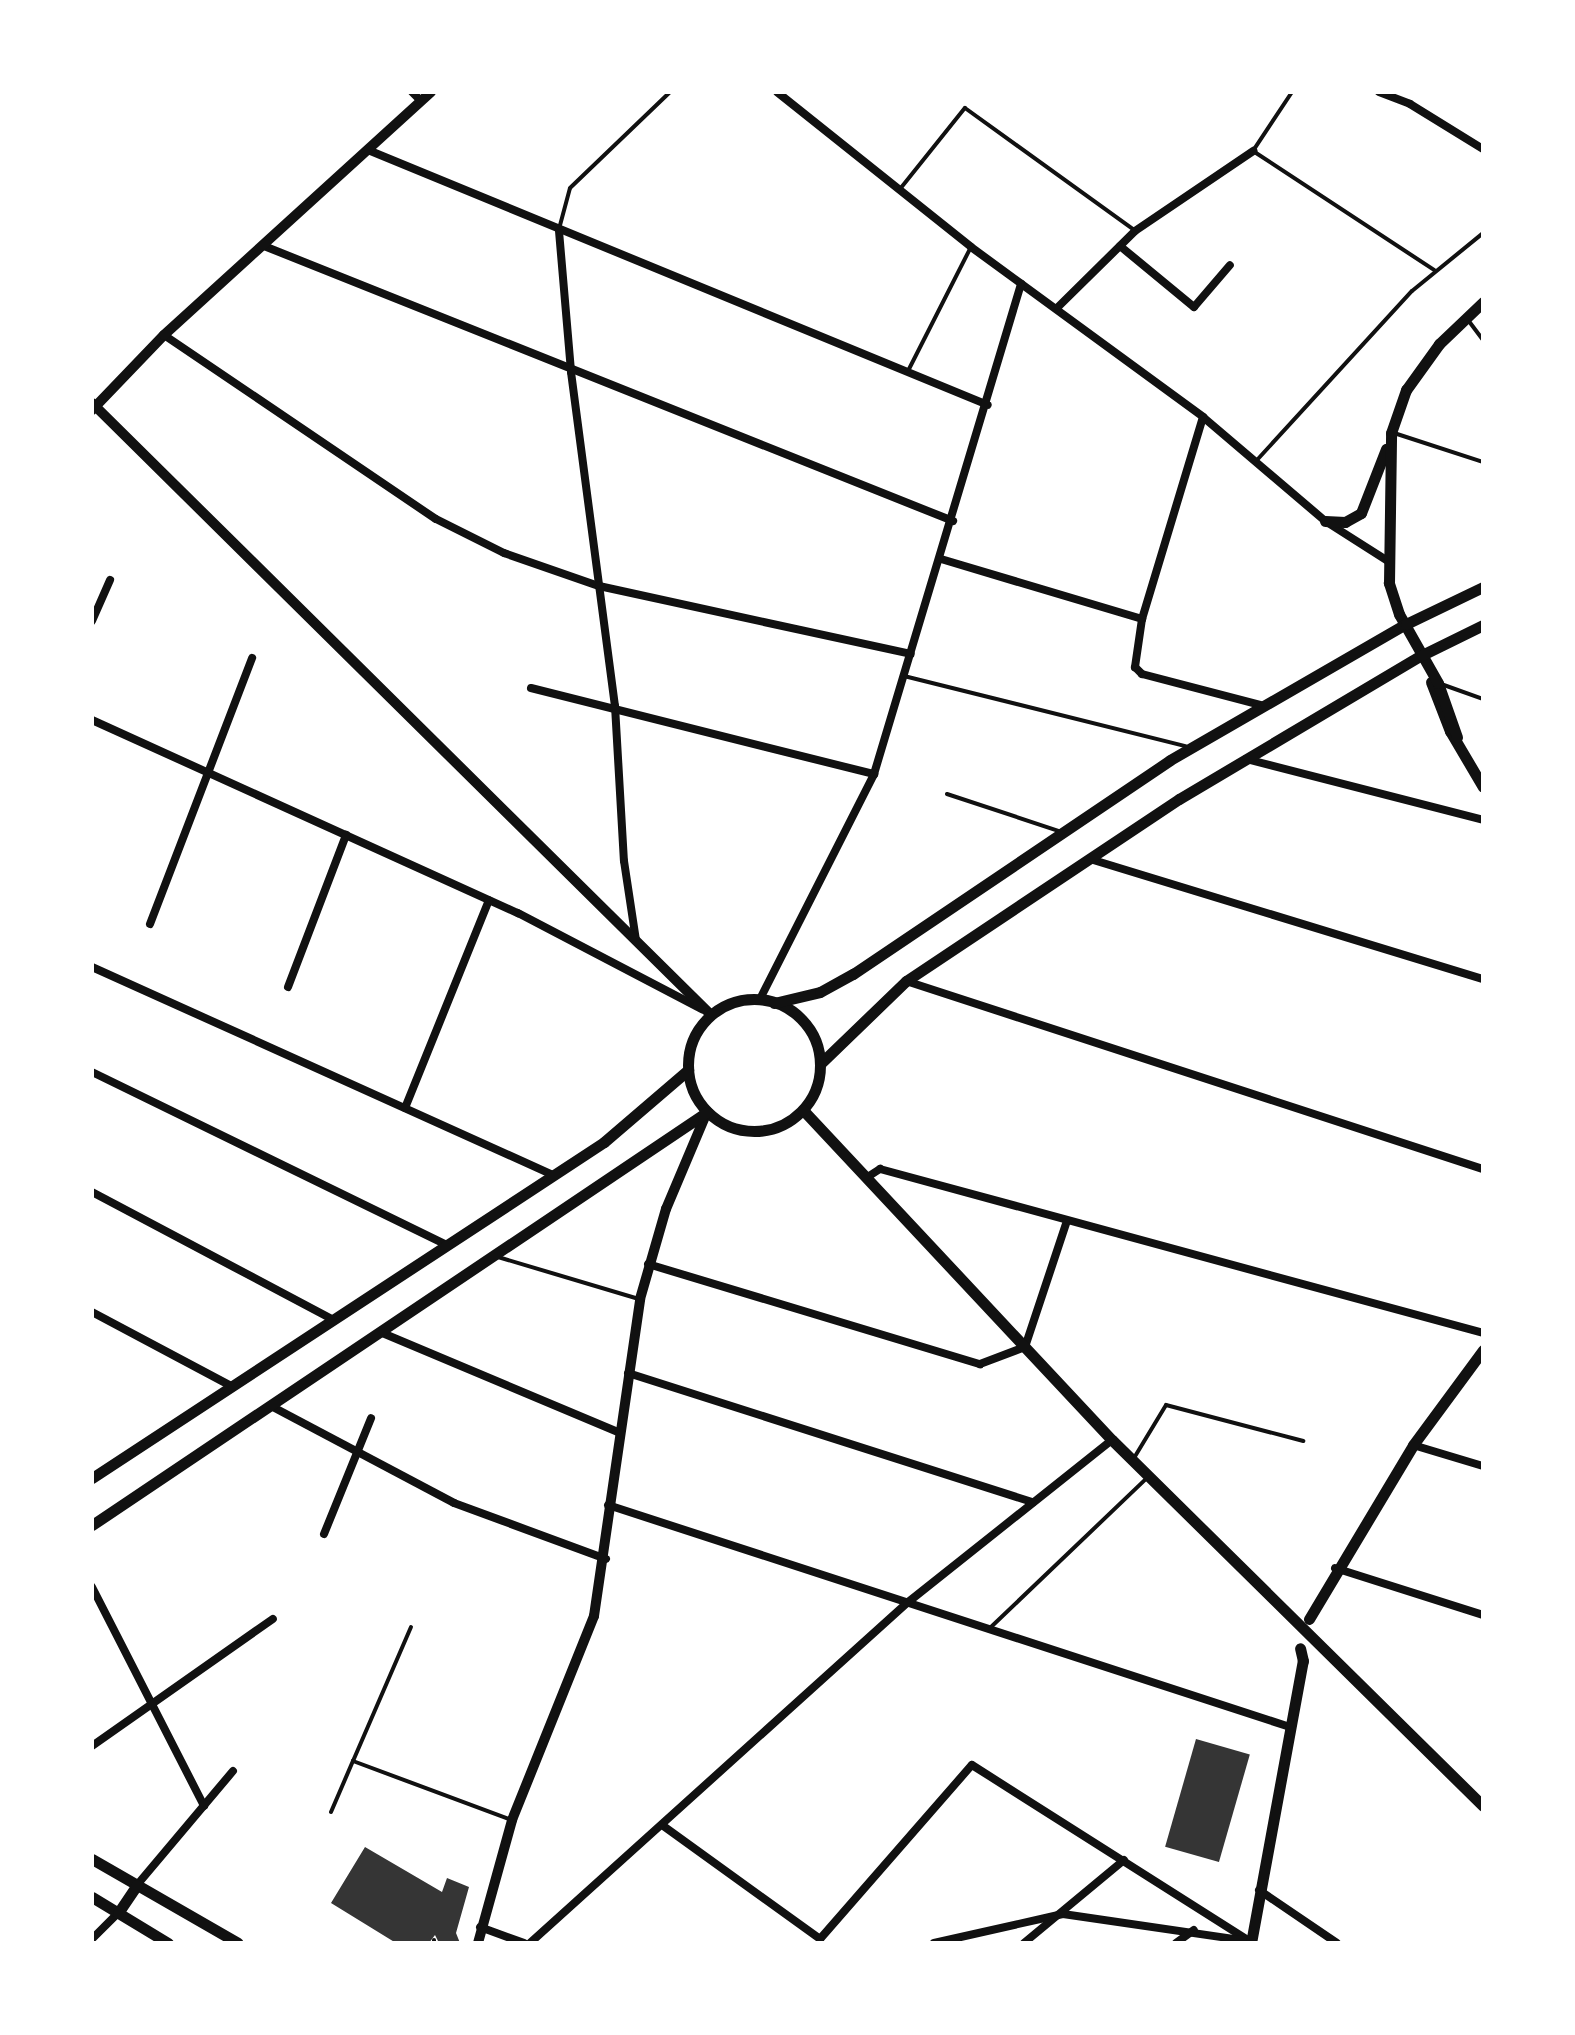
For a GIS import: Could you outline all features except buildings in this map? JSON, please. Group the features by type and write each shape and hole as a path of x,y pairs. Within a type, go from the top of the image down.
{"main road":[{"path":"1325,521 1345,522 1361,513 1406,390 1439,344 1483,302"},
{"path":"1391,433 1389,583 1434,678 1457,737 1483,787"},
{"path":"774,1003 820,992 853,974 1192,748 1406,622 1483,587"},
{"path":"820,1064 906,981 1090,859 1246,759 1422,655 1483,625"},
{"path":"760,999 774,1003 807,1026 820,1064 813,1096 803,1110 766,1131 734,1128 707,1112 688,1070 693,1039 711,1015 735,1003 760,999"},
{"path":"92,1478 553,1175 636,1117 688,1070"},
{"path":"803,1110 1112,1440 1307,1625 1483,1806"},
{"path":"92,1525 707,1112"},
{"path":"1252,1943 1288,1724 1303,1661 1300,1648 1307,1625 1334,1570 1413,1445 1483,1350"},
{"path":"92,1859 238,1943"},
{"path":"118,1913 137,1885"},
{"path":"92,1897 168,1943"}],"street":[{"path":"412,92 421,101"},
{"path":"431,92 164,335 93,406 711,1015"},
{"path":"777,92 971,247 1058,307 1203,417 1325,521 1391,568"},
{"path":"1379,92 1400,100 1483,149"},
{"path":"368,150 988,405"},
{"path":"1058,307 1135,231 1253,151"},
{"path":"559,231 571,372 615,706 624,861 636,940"},
{"path":"264,246 571,372 953,521"},
{"path":"1120,246 1194,307 1230,265"},
{"path":"760,999 874,774 988,405 1021,284"},
{"path":"164,335 436,519 504,553 599,586 911,654"},
{"path":"1203,417 1133,658 1142,674 1265,706"},
{"path":"941,559 1142,619"},
{"path":"92,621 110,580"},
{"path":"150,924 252,658"},
{"path":"531,688 615,706 874,774"},
{"path":"92,720 489,900 711,1015"},
{"path":"1246,759 1483,820"},
{"path":"288,987 346,835"},
{"path":"1090,859 1483,979"},
{"path":"405,1108 489,900"},
{"path":"92,967 553,1175"},
{"path":"906,981 1483,1169"},
{"path":"92,1072 447,1245"},
{"path":"478,1943 512,1820 594,1616 606,1559 608,1505 640,1299 648,1264 707,1112"},
{"path":"866,1178 880,1169 1483,1333"},
{"path":"92,1192 334,1320"},
{"path":"648,1264 980,1364 1025,1347 1067,1221"},
{"path":"92,1312 233,1387"},
{"path":"380,1332 620,1433"},
{"path":"628,1373 1033,1502"},
{"path":"271,1406 454,1503 606,1559"},
{"path":"324,1534 371,1418"},
{"path":"530,1943 907,1603 1112,1440"},
{"path":"1413,1445 1483,1466"},
{"path":"608,1505 1288,1724"},
{"path":"1334,1570 1483,1615"},
{"path":"92,1587 204,1806"},
{"path":"92,1746 273,1619"},
{"path":"662,1825 820,1939 972,1765 1252,1943"},
{"path":"137,1885 233,1771"},
{"path":"1024,1943 1063,1914 1124,1860"},
{"path":"1259,1890 1337,1943"},
{"path":"92,1939 118,1913"},
{"path":"934,1943 1063,1914 1194,1930 1252,1943"},
{"path":"480,1927 524,1943"},
{"path":"1176,1943 1194,1930"}],"lane":[{"path":"559,231 570,188 670,92"},
{"path":"1292,92 1253,151 1434,270"},
{"path":"1400,100 1407,92"},
{"path":"900,189 965,108 1135,231"},
{"path":"1255,462 1434,270 1483,233"},
{"path":"907,373 971,247"},
{"path":"1466,318 1483,340"},
{"path":"1391,433 1483,462"},
{"path":"904,676 1192,748"},
{"path":"1434,678 1483,699"},
{"path":"947,794 1064,833"},
{"path":"492,1255 640,1299"},
{"path":"1133,1460 1166,1405 1303,1441"},
{"path":"989,1629 1149,1476"},
{"path":"331,1812 411,1627"},
{"path":"353,1761 512,1820"}]}
